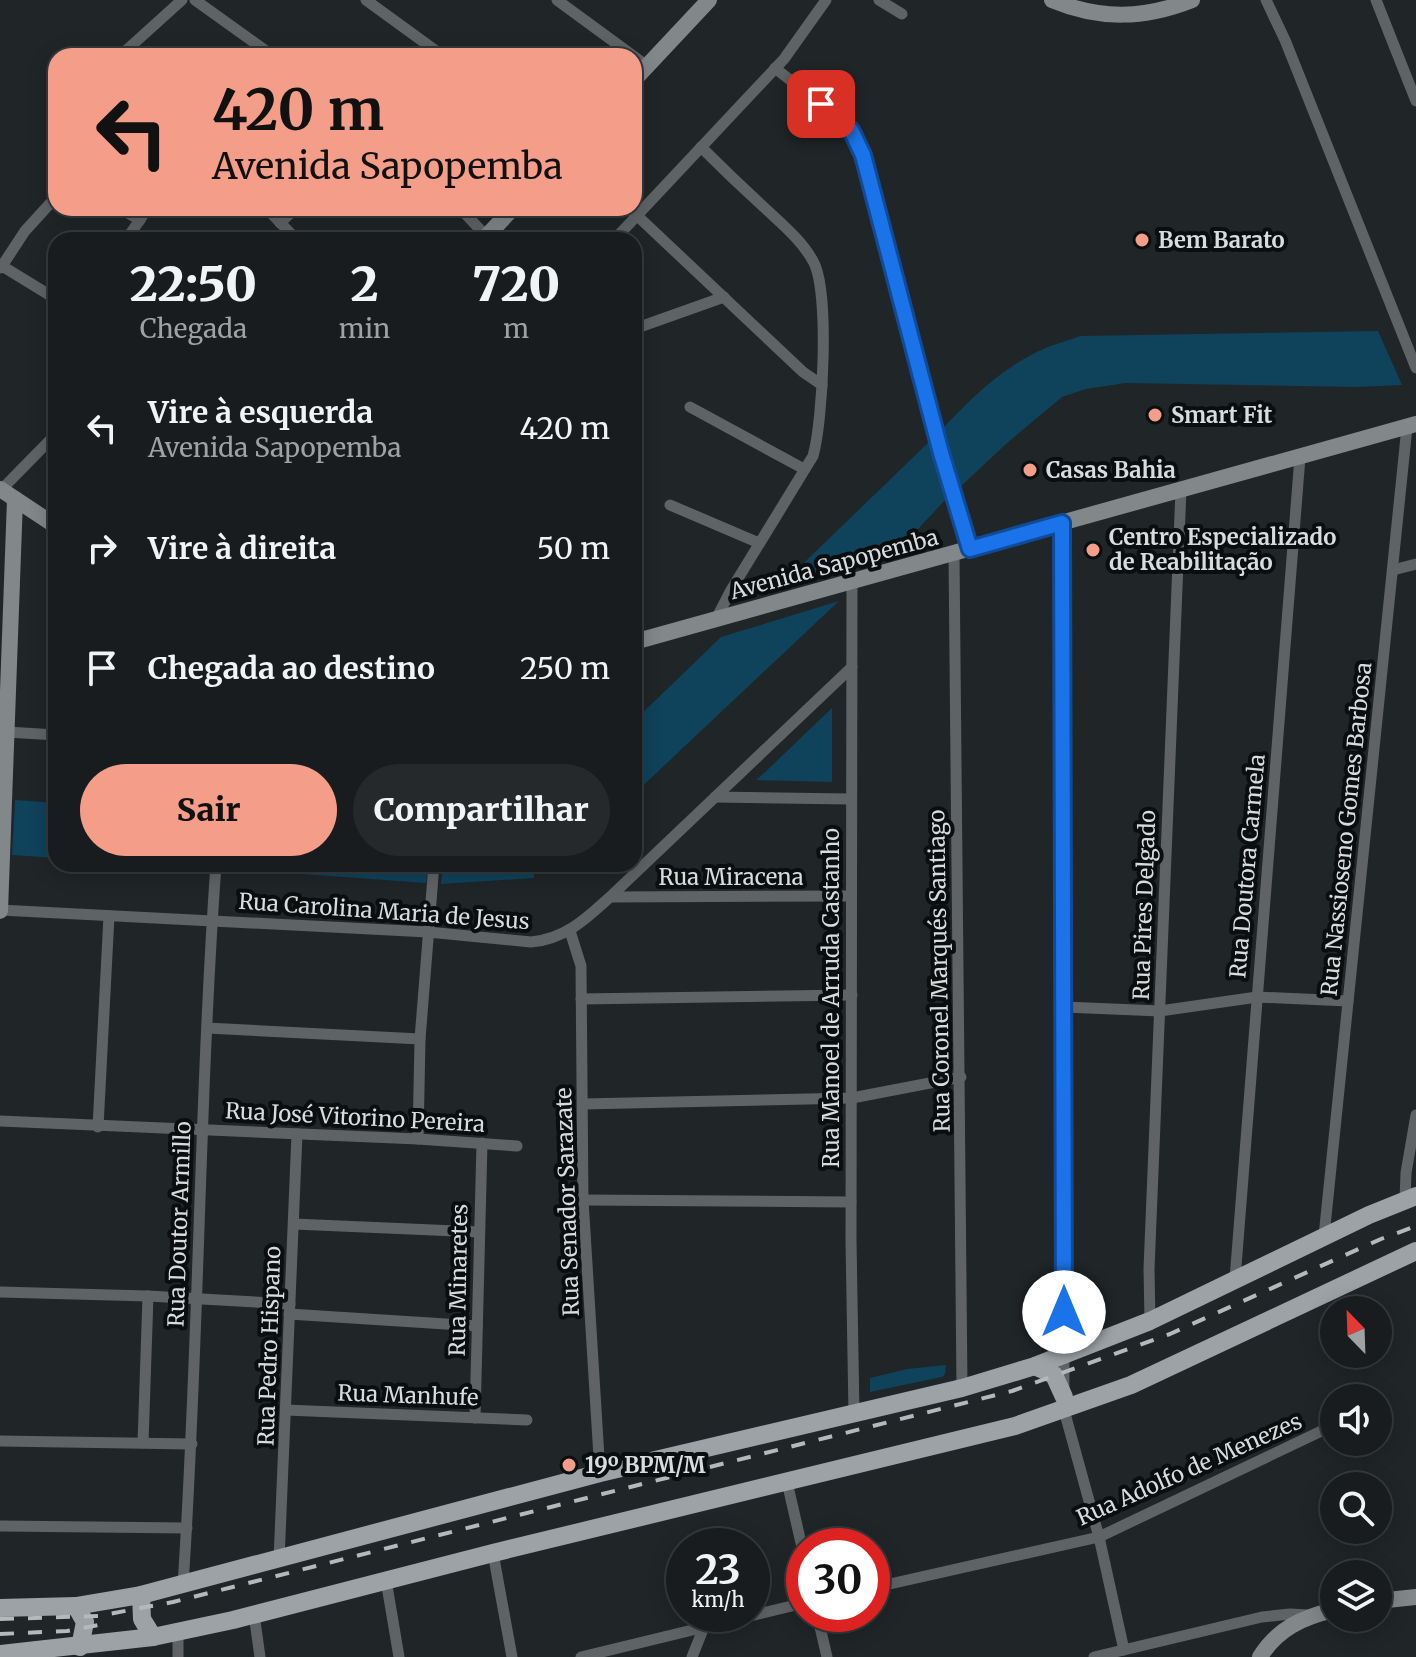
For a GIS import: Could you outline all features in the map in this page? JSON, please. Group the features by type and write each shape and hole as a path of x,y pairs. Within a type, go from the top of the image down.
{"main road":[{"path":"642,71 709,0"},
{"path":"1052,0 1099,15 1133,16 1170,9 1192,0"},
{"path":"491,232 506,216"},
{"name":"Avenida Sapopemba","path":"642,640 1412,425"},
{"path":"6,493 48,521"},
{"path":"0,910 7,732 4,703 6,493"},
{"path":"0,1608 76,1606 141,1595 600,1473 962,1388 1065,1356 1150,1321 1324,1236 1411,1198"},
{"path":"0,1654 80,1647 178,1632 1015,1426 1064,1403 1131,1385 1416,1251"},
{"path":"1035,1366 1054,1375 1064,1403"},
{"path":"141,1595 142,1619 153,1637"},
{"path":"1392,1600 1416,1597"},
{"path":"76,1606 85,1622 80,1647"},
{"path":"1260,1657 1279,1635 1309,1615 1320,1613"}],"street":[{"path":"129,48 182,0"},
{"path":"195,0 251,48"},
{"path":"366,0 424,48"},
{"path":"557,0 622,48"},
{"path":"642,203 701,147 775,68 826,0"},
{"path":"879,0 902,14"},
{"path":"1266,0 1285,40 1416,368"},
{"path":"1376,0 1416,101"},
{"path":"642,62 647,66"},
{"name":"Rua Coronel Marqués Santiago","path":"775,68 843,122 857,141 962,552 962,1388"},
{"path":"701,147 797,239 812,257 820,283 822,385 818,438 813,456 716,619"},
{"path":"48,206 25,231 1,267 48,294"},
{"path":"133,216 140,220"},
{"path":"132,232 143,216"},
{"path":"273,216 289,232"},
{"path":"280,223 287,216"},
{"path":"467,216 480,232"},
{"path":"637,216 803,372 822,385"},
{"path":"642,326 724,297"},
{"path":"690,407 804,469"},
{"name":"Rua Nassioseno Gomes Barbosa","path":"1324,1236 1393,570 1412,425"},
{"path":"6,493 48,443"},
{"name":"Rua Doutora Carmela","path":"1235,1279 1300,457"},
{"name":"Rua Pires Delgado","path":"1150,1321 1149,1269 1181,490"},
{"path":"670,505 759,543"},
{"path":"1062,523 1064,1403 1124,1650"},
{"path":"1393,570 1416,564"},
{"name":"Rua Manoel de Arruda Castanho","path":"852,582 851,1202 854,1414"},
{"name":"Rua Carolina Maria de Jesus","path":"642,867 852,667"},
{"path":"7,732 48,735"},
{"path":"715,797 851,799"},
{"name":"Rua Doutor Armillo","path":"183,1585 192,1444 202,1130 215,872"},
{"path":"418,1139 420,1039 433,872"},
{"name":"Rua Carolina Maria de Jesus","path":"0,910 428,932 531,942 548,940 570,931 636,872"},
{"name":"Rua Miracena","path":"610,897 851,896"},
{"path":"98,1127 109,916"},
{"name":"Rua Senador Sarazate","path":"570,931 581,966 583,1200 600,1473"},
{"path":"581,999 852,995"},
{"path":"1064,1007 1160,1011 1257,997 1348,1001"},
{"path":"207,1028 420,1039"},
{"path":"583,1104 852,1098 961,1077"},
{"path":"1411,1198 1406,1173 1416,1115"},
{"name":"Rua José Vitorino Pereira","path":"0,1121 517,1146"},
{"name":"Rua Pedro Hispano","path":"279,1560 297,1134"},
{"name":"Rua Minaretes","path":"475,1418 482,1143"},
{"path":"583,1200 851,1202"},
{"path":"294,1224 479,1232"},
{"path":"0,1292 197,1299 477,1326"},
{"path":"143,1443 148,1296"},
{"name":"Rua Manhufe","path":"286,1410 527,1420"},
{"name":"Rua Adolfo de Menezes","path":"890,1584 1099,1537 1320,1432"},
{"path":"0,1441 192,1444"},
{"path":"787,1482 798,1528"},
{"path":"0,1526 187,1528"},
{"path":"493,1553 512,1657"},
{"path":"386,1580 399,1657"},
{"path":"254,1614 260,1657"},
{"path":"1094,1657 1262,1617 1309,1615"},
{"path":"178,1632 178,1657"},
{"path":"581,1657 684,1632"},
{"path":"692,1657 702,1632"},
{"path":"821,1632 827,1657"}],"shaded area":[{"path":"1378,331 1402,385 1126,383 1086,389 1062,397 958,489 941,430 995,379 1050,346 1080,336"},
{"path":"931,440 948,497 890,559 781,585"},
{"path":"839,601 642,786 642,713 721,637"},
{"path":"832,708 832,782 756,780 763,774"},
{"path":"15,800 48,802 48,857 12,855"},
{"path":"276,872 427,872 426,883"},
{"path":"442,872 534,872 534,878 441,884"},
{"path":"946,1365 942,1377 870,1392 870,1378 907,1369"}],"railway":[{"path":"0,1619 98,1616 173,1602 1012,1391 1170,1334 1416,1226"},
{"path":"0,1634 67,1631 99,1625"}],"place":[{"name":"Bem Barato","path":"1142,240"},
{"name":"Smart Fit","path":"1155,415"},
{"name":"Casas Bahia","path":"1030,470"},
{"name":"Centro Especializado de Reabilitação","path":"1093,550"},
{"name":"19º BPM/M","path":"569,1465"}],"route":[{"path":"821,104 851,130 863,155 941,453 970,549 1062,523 1064,1312"}]}
